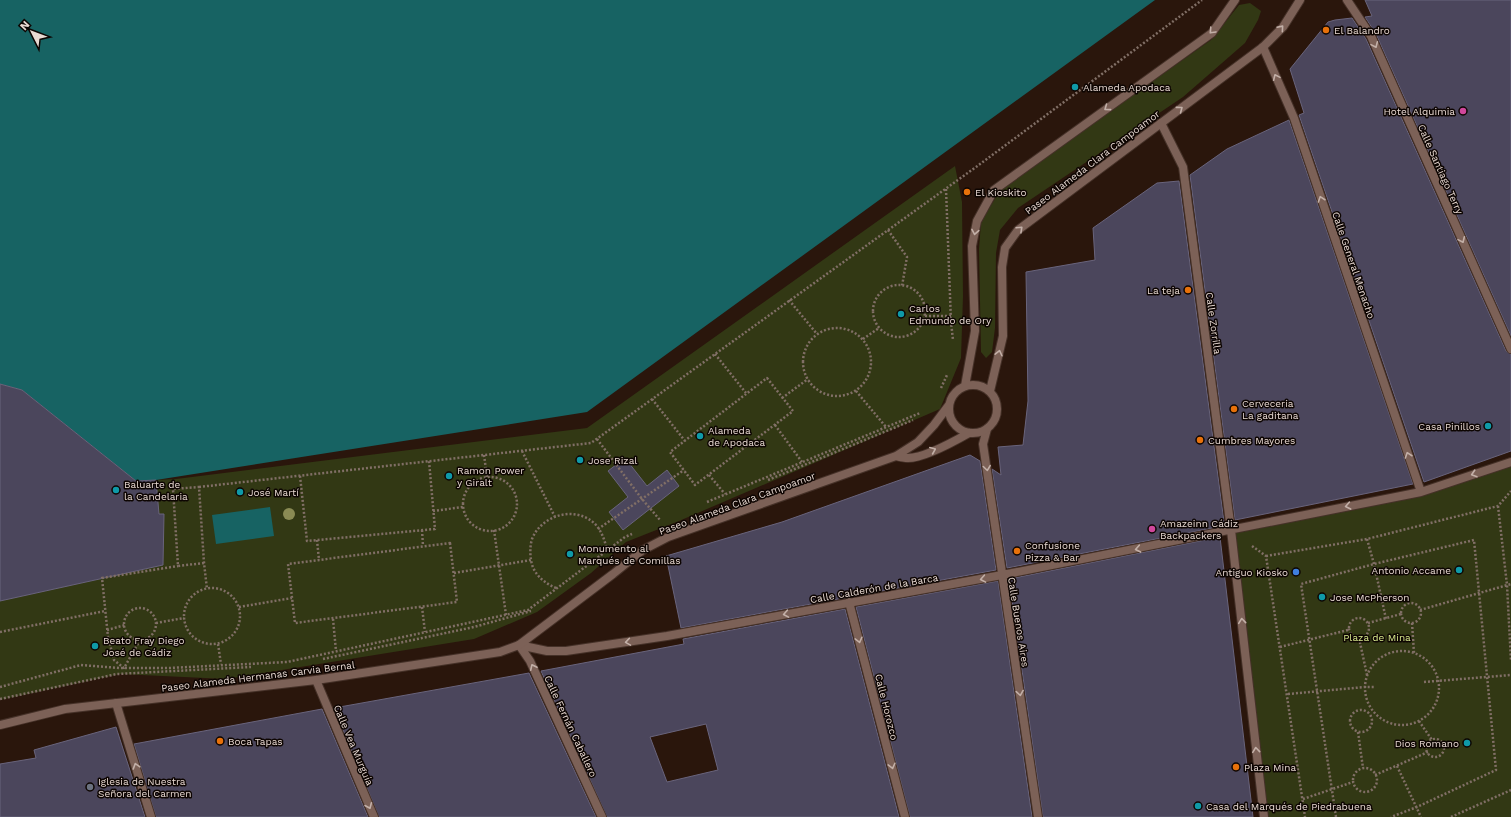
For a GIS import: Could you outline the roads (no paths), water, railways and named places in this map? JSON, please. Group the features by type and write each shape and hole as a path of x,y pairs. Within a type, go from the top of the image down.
{"street":[{"path":"965,386 975,331 972,246 977,221 994,190 1212,33 1235,0"},
{"name":"Paseo Alameda Clara Campoamor","path":"990,391 1003,336 1002,267 1005,248 1018,230 1263,47 1283,27 1300,0"},
{"name":"Calle Santiago Terry","path":"1347,0 1371,36 1511,349"},
{"name":"Calle General Menacho","path":"1263,47 1294,118 1421,492"},
{"name":"Calle Zorrilla","path":"1161,123 1184,167 1231,530"},
{"path":"971,384 984,387 990,391 995,397 998,411 996,418 987,429 982,432 969,433 958,428 952,421 949,413 949,405 957,390 971,384"},
{"name":"Paseo Alameda Clara Campoamor","path":"518,645 643,550 668,538 896,456 918,442 949,405"},
{"name":"Calle Buenos Aires","path":"987,429 983,444 1038,817"},
{"name":"Paseo Alameda Clara Campoamor","path":"896,456 908,458 923,455 969,433"},
{"path":"1264,817 1231,530 1421,492 1511,462"},
{"name":"Calle Calderón de la Barca","path":"518,645 547,651 566,651 666,636 1002,575 1231,530"},
{"name":"Calle Horozco","path":"849,602 905,817"},
{"name":"Paseo Alameda Hermanas Carvia Bernal","path":"0,725 65,709 316,680 500,652 518,645"},
{"name":"Calle Fernán Caballero","path":"518,645 530,661 602,817"},
{"name":"Calle Vea Murguía","path":"316,680 374,817"},
{"path":"116,703 151,817"}],"water":[{"path":"0,0 1155,0 587,412 156,480 136,481 22,390 0,384"},
{"path":"270,507 274,536 216,544 212,515"}],"place":[{"name":"El Balandro","path":"1326,30"},
{"name":"Alameda Apodaca","path":"1075,87"},
{"name":"Hotel Alquimia","path":"1463,111"},
{"name":"El Kioskito","path":"967,192"},
{"name":"La teja","path":"1188,290"},
{"name":"Carlos Edmundo de Ory","path":"901,314"},
{"name":"Cerveceria La gaditana","path":"1234,409"},
{"name":"Casa Pinillos","path":"1488,426"},
{"name":"Alameda de Apodaca","path":"700,436"},
{"name":"Cumbres Mayores","path":"1200,440"},
{"name":"Jose Rizal","path":"580,460"},
{"name":"Ramon Power y Giralt","path":"449,476"},
{"name":"Baluarte de la Candelaria","path":"116,490"},
{"name":"José Martí","path":"240,492"},
{"name":"Amazeinn Cádiz Backpackers","path":"1152,529"},
{"name":"Confusione Pizza & Bar","path":"1017,551"},
{"name":"Monumento al Marqués de Comillas","path":"570,554"},
{"name":"Antonio Accame","path":"1459,570"},
{"name":"Antiguo Kiosko","path":"1296,572"},
{"name":"Jose McPherson","path":"1322,597"},
{"name":"Beato Fray Diego José de Cádiz","path":"95,646"},
{"name":"Boca Tapas","path":"220,741"},
{"name":"Dios Romano","path":"1467,743"},
{"name":"Plaza Mina","path":"1236,767"},
{"name":"Iglesia de Nuestra Señora del Carmen","path":"90,787"},
{"name":"Casa del Marqués de Piedrabuena","path":"1198,806"}],"park label":[{"name":"Plaza de Mina","path":"1377,637"}]}
